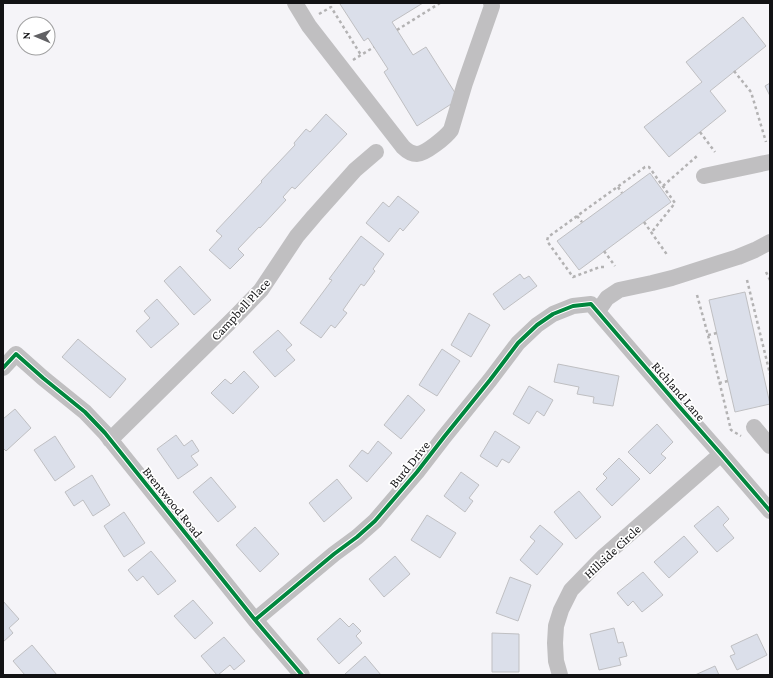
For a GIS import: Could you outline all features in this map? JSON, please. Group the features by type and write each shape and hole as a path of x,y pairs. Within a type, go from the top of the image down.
{"street":[{"path":"295,3 309,26 403,147 408,151 417,154 425,151 446,136 451,130 465,83 492,6 491,3"},
{"name":"Campbell Place","path":"110,440 261,290 297,236 355,170 376,152"},
{"path":"704,176 770,162"},
{"path":"598,312 606,298 619,290 679,276 738,257 770,242"},
{"name":"Richland Lane","path":"564,310 573,306 591,304 770,511"},
{"name":"Burd Drive","path":"255,620 375,521 417,472 518,343 537,325 553,314 564,310"},
{"name":"Brentwood Road","path":"3,368 16,354 85,412 110,440 255,620 302,675"},
{"path":"748,432 770,446"},
{"name":"Hillside Circle","path":"560,675 556,661 556,626 561,610 577,583 603,557 721,454"}],"path":[{"path":"330,3 361,55"},
{"path":"397,30 440,3"},
{"path":"316,16 331,7"},
{"path":"348,63 374,47"},
{"path":"734,71 751,92 766,142"},
{"path":"700,132 715,152"},
{"path":"663,186 697,156"},
{"path":"604,267 600,267 573,277 547,241 548,237 645,167 649,167 675,203 651,233"},
{"path":"618,187 622,193"},
{"path":"577,216 582,222"},
{"path":"644,222 668,256"},
{"path":"604,251 615,266"},
{"path":"766,272 770,280"},
{"path":"747,280 770,374"},
{"path":"698,295 731,430 748,432"},
{"path":"708,335 717,333"},
{"path":"720,383 728,381"}],"building":[{"path":"423,3 392,22 413,55 426,47 459,99 417,126 384,72 388,69 368,38 364,41 340,4"},
{"path":"743,17 766,46 710,91 726,111 669,157 644,127 702,82 686,62"},
{"path":"770,83 770,96 765,86"},
{"path":"326,114 347,134 295,189 292,187 283,197 286,200 238,249 244,255 230,269 209,250 222,236 216,231 295,145 294,143 306,129 310,132"},
{"path":"650,173 671,202 579,270 557,241"},
{"path":"398,196 419,212 403,231 400,228 389,242 366,223 383,202 389,207"},
{"path":"361,236 384,254 373,269 375,271 364,286 361,284 343,310 347,313 335,328 331,325 321,338 300,323 332,280 329,279"},
{"path":"180,266 211,300 194,315 164,281"},
{"path":"520,274 524,279 529,276 537,286 504,310 493,294"},
{"path":"745,292 770,404 735,412 709,300"},
{"path":"157,299 179,324 151,348 136,331 150,318 144,311"},
{"path":"469,313 490,325 471,357 451,345"},
{"path":"278,330 292,345 286,350 295,360 275,377 253,352"},
{"path":"78,339 126,379 110,398 62,357"},
{"path":"442,349 460,361 437,396 419,385"},
{"path":"558,364 619,376 613,406 593,403 594,397 577,394 579,387 554,382"},
{"path":"244,371 259,387 233,414 211,393 225,379 231,384"},
{"path":"529,386 553,400 544,416 537,411 529,424 513,414"},
{"path":"408,395 425,410 401,439 384,425"},
{"path":"15,409 31,428 6,451 3,448 3,419"},
{"path":"657,424 673,442 661,454 666,458 650,474 628,452"},
{"path":"495,431 520,447 509,463 502,459 497,467 480,456"},
{"path":"176,435 184,446 192,440 199,451 191,456 198,465 178,479 157,449"},
{"path":"55,436 75,467 55,481 34,450"},
{"path":"378,441 392,453 367,482 349,466 362,450 368,454"},
{"path":"619,458 640,479 612,506 596,489 607,478 603,474"},
{"path":"461,472 479,485 469,498 473,501 465,512 444,496"},
{"path":"92,475 110,505 93,516 83,500 74,506 65,492"},
{"path":"211,477 236,507 218,522 193,492"},
{"path":"337,479 352,498 324,522 309,503"},
{"path":"579,491 601,517 576,539 554,512"},
{"path":"718,506 729,519 723,525 734,538 717,552 694,526"},
{"path":"124,512 145,543 124,557 104,526"},
{"path":"427,515 456,533 440,558 411,540"},
{"path":"540,525 563,544 537,575 520,560 535,541 530,537"},
{"path":"255,527 279,554 260,572 236,545"},
{"path":"684,536 698,552 669,578 654,562"},
{"path":"151,551 176,581 158,595 143,576 137,581 128,570"},
{"path":"395,556 410,574 384,597 369,579"},
{"path":"643,572 663,595 642,612 633,601 628,606 617,593"},
{"path":"510,577 531,585 518,621 496,613"},
{"path":"193,600 213,623 195,639 174,616"},
{"path":"3,601 19,619 9,628 13,633 3,642"},
{"path":"340,618 349,627 353,623 361,631 356,636 362,643 339,664 317,639"},
{"path":"614,628 618,643 623,642 627,656 619,658 621,665 599,670 590,634"},
{"path":"492,633 519,634 519,672 492,672"},
{"path":"757,634 767,655 737,670 730,656 735,654 731,646"},
{"path":"224,637 245,661 234,670 230,665 217,675 201,656"},
{"path":"32,645 57,675 25,675 13,661"},
{"path":"365,656 381,675 345,674"},
{"path":"715,666 719,675 695,675"}],"cycle path":[{"path":"255,620 375,521 417,472 518,343 537,325 553,314 573,306 591,304 770,511"},
{"path":"3,368 16,354 85,412 105,433 255,620 302,675"}]}
